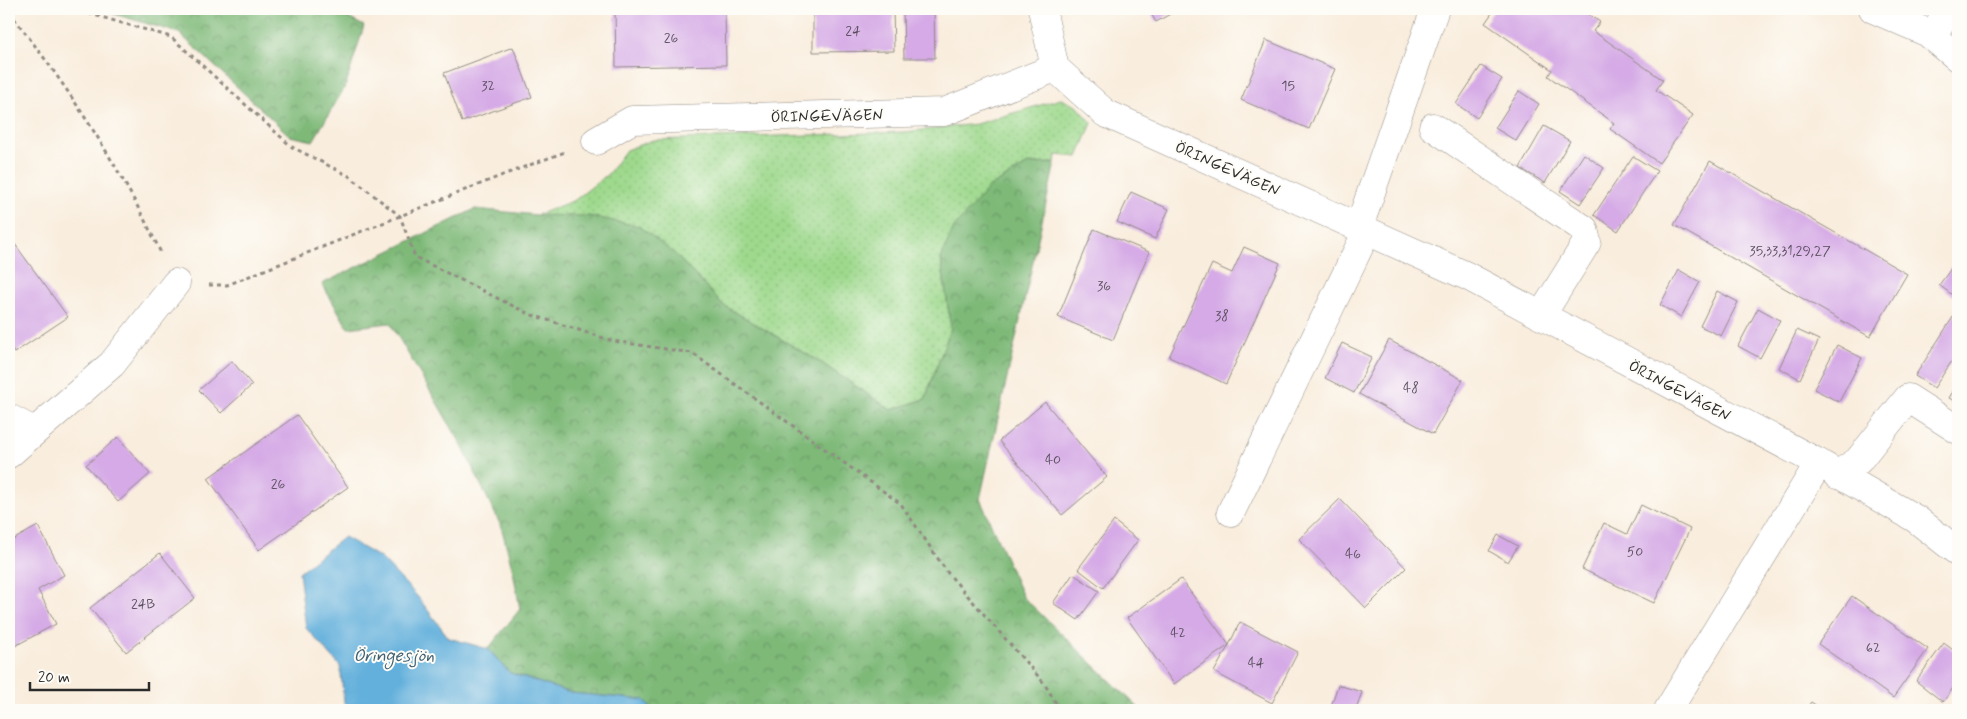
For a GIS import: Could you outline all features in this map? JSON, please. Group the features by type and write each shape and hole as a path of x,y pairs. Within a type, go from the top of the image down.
{"street":[{"path":"1042,9 1055,68"},
{"path":"1230,512 1363,229 1435,9"},
{"path":"1873,9 1932,36 1958,58"},
{"path":"1932,36 1949,9"},
{"name":"ÖRINGEVÄGEN","path":"596,140 632,120 944,112 1055,68 1105,113 1467,276 1828,469 1916,519 1958,552"},
{"path":"1433,127 1584,229 1587,242 1541,316"},
{"path":"9,454 112,364 176,284"},
{"path":"1668,710 1828,469 1858,461 1908,398 1958,430"},
{"path":"9,418 34,431"}],"path":[{"path":"74,9 171,37 292,147 349,176 400,216 416,257 529,314 613,341 692,354 901,504 948,572 1044,683 1060,710"},
{"path":"9,12 36,45 81,110 142,214 176,284 227,285 596,140"}],"green space":[{"path":"97,9 331,9 364,26 345,87 313,141 290,136 179,33"},
{"path":"1061,99 1078,107 1092,123 1078,157 1056,155 1055,163 1028,164 988,188 941,259 951,328 925,399 891,410 820,362 723,305 674,253 537,215 575,200 608,174 626,150 653,140 905,132 976,124"},
{"path":"1055,163 980,499 1023,597 1141,710 652,710 645,700 571,693 510,673 488,649 520,609 513,571 501,526 460,442 390,323 348,328 322,284 475,209 537,215 589,216 639,226 674,253 723,305 820,362 891,410 925,399 951,328 941,259 953,229 988,188 1028,164"}],"water":[{"name":"Öringesjön","path":"344,537 382,559 417,596 449,638 488,649 510,673 571,693 645,700 652,710 345,710 340,666 306,628 299,572"}],"building":[{"path":"615,9 725,9 726,65 616,67"},
{"path":"813,9 893,9 894,51 813,52"},
{"path":"903,9 934,9 935,58 904,58"},
{"path":"1148,9 1179,9 1156,22"},
{"path":"1495,9 1580,9 1600,22 1593,31 1663,80 1656,90 1693,115 1659,163 1610,129 1614,123 1548,76 1552,70 1485,23"},
{"path":"1266,40 1335,69 1309,129 1241,100"},
{"path":"513,47 532,97 462,122 444,73"},
{"path":"1481,66 1502,79 1477,118 1456,104"},
{"path":"1519,91 1539,104 1516,141 1495,128"},
{"path":"1544,126 1570,141 1545,183 1520,168"},
{"path":"1584,154 1604,168 1580,204 1560,191"},
{"path":"1633,156 1657,171 1618,231 1594,215"},
{"path":"1710,161 1907,274 1870,337 1674,225"},
{"path":"1131,192 1169,209 1155,239 1117,222"},
{"path":"1094,229 1149,252 1113,340 1058,317"},
{"path":"9,236 68,317 14,353 9,345"},
{"path":"1244,247 1280,263 1226,384 1169,357 1212,264 1232,273"},
{"path":"1958,259 1958,299 1939,285"},
{"path":"1679,270 1700,282 1681,317 1660,305"},
{"path":"1717,291 1738,302 1721,336 1700,326"},
{"path":"1758,308 1780,320 1760,358 1738,346"},
{"path":"1955,314 1958,316 1958,352 1934,388 1915,376"},
{"path":"1797,330 1819,340 1800,379 1779,368"},
{"path":"1389,340 1463,380 1433,434 1359,394"},
{"path":"1342,343 1372,357 1354,393 1325,378"},
{"path":"1837,345 1862,358 1839,402 1814,389"},
{"path":"232,361 252,385 221,413 199,390"},
{"path":"1958,383 1958,403 1949,398"},
{"path":"1045,402 1107,477 1062,515 999,441"},
{"path":"297,415 348,487 259,550 208,478"},
{"path":"118,437 150,474 118,502 86,465"},
{"path":"1340,499 1406,568 1366,608 1299,539"},
{"path":"1641,505 1690,529 1654,603 1582,569 1604,523 1627,534"},
{"path":"1114,521 1138,540 1103,588 1078,569"},
{"path":"38,526 64,575 38,590 56,624 13,647 9,640 9,542"},
{"path":"1498,535 1518,546 1508,562 1489,551"},
{"path":"160,553 195,598 126,652 90,608"},
{"path":"1073,574 1099,591 1078,620 1053,603"},
{"path":"1181,579 1229,645 1174,684 1127,618"},
{"path":"1852,596 1928,649 1893,698 1818,644"},
{"path":"1240,622 1298,652 1272,703 1214,672"},
{"path":"1944,643 1958,654 1958,681 1943,702 1916,681"},
{"path":"1338,685 1362,692 1356,710 1343,710 1331,706"},
{"path":"1811,702 1823,710 1805,710"}]}
